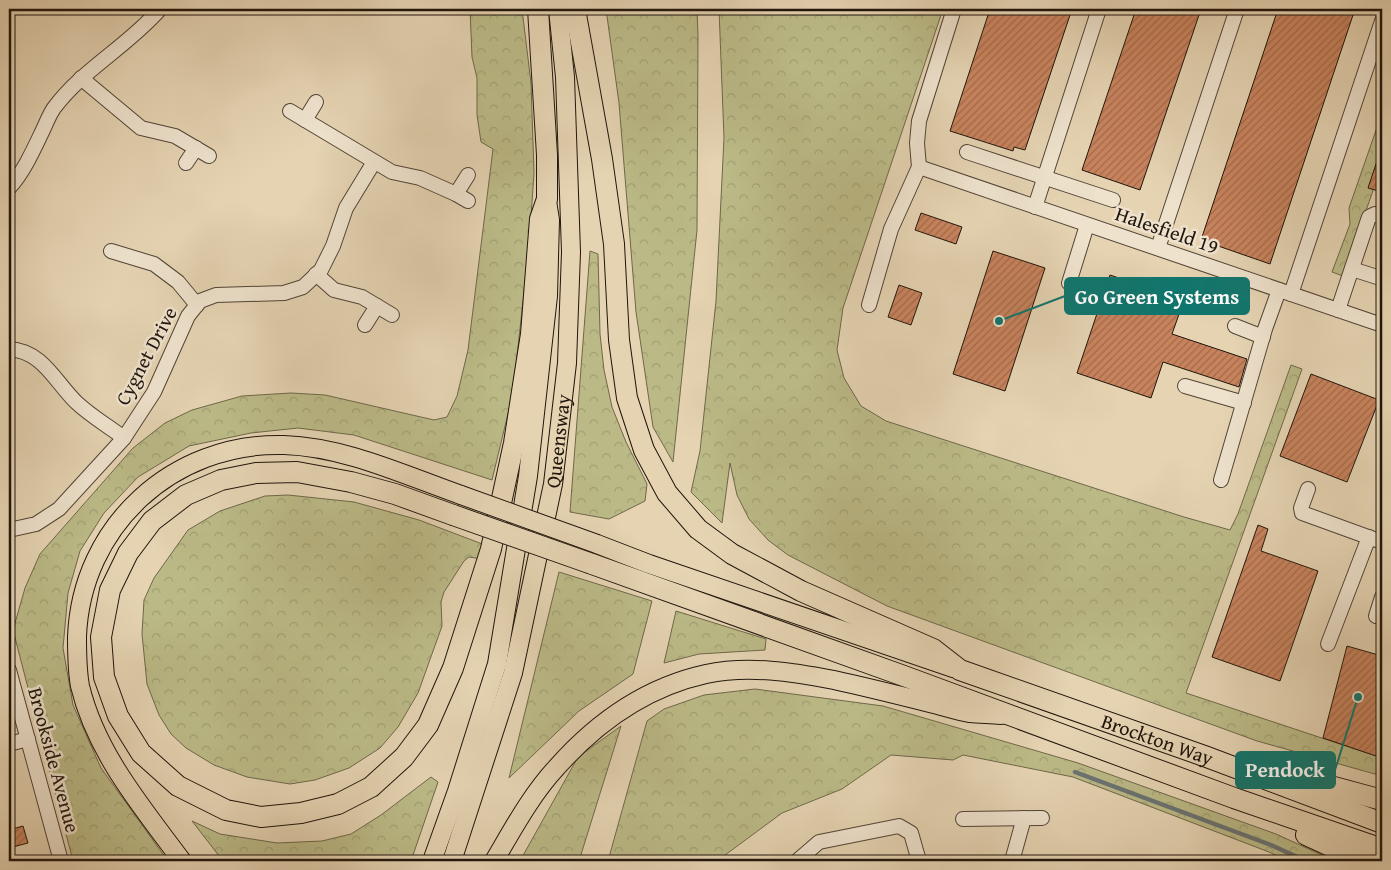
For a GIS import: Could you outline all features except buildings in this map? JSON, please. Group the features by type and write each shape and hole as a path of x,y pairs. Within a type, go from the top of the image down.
{"highway":[{"name":"Queensway","path":"538,9 547,146 546,198"},
{"name":"Brockton Way","path":"575,9 609,206 614,244 618,340 627,398 644,450 667,494 698,529 732,554 801,591 933,649 960,670 1207,756 1382,824"},
{"name":"Brockton Way","path":"546,198 540,219 531,334 517,425 491,549 453,668 428,725 404,757 371,787 338,804 301,813 261,817 226,810 178,786 141,752 118,716 104,677 101,637 110,590 128,553 152,521 186,496 221,480 256,473 297,472 351,482 395,494 453,515 592,564 645,573 688,599 1382,850"},
{"path":"1207,756 1264,768 1382,800"},
{"path":"1234,798 1308,836 1363,861"}],"main road":[{"name":"Queensway","path":"452,861 513,673 553,484 567,363 570,252 565,77 558,9"},
{"name":"Queensway","path":"432,861 457,791 497,664 528,476 548,296 550,220 546,198"},
{"path":"182,861 132,793 108,756 91,721 80,685 77,652 78,617 85,588 100,549 125,514 153,487 184,467 218,454 251,447 283,445 318,448 360,459 597,544 645,573 695,580 960,670"},
{"path":"494,861 523,812 556,768 588,735 615,713 644,696 673,684 706,674 720,672 782,672 852,684 969,713 1012,716"}],"street":[{"path":"9,188 16,180 39,139 53,109 81,78 122,45 160,9"},
{"path":"870,305 892,229 919,167 917,143 919,121 954,9"},
{"path":"1035,206 1099,9"},
{"path":"1158,248 1237,9"},
{"path":"1221,480 1263,337 1285,292 1382,21"},
{"path":"81,78 141,128 175,136 209,156"},
{"path":"305,120 316,102"},
{"path":"290,111 392,172 420,178 468,201"},
{"path":"186,163 196,148"},
{"path":"967,152 1113,200"},
{"name":"Cygnet Drive","path":"9,530 36,524 59,509 124,438 154,392 188,316 200,301 216,295 284,293 303,287 321,270 333,246 346,208 374,162"},
{"name":"Halesfield 19","path":"919,167 1382,325"},
{"path":"456,194 468,175"},
{"path":"1338,310 1369,217 1375,214 1382,217"},
{"path":"1069,284 1087,224"},
{"path":"111,252 154,264 178,282 197,305"},
{"path":"1352,269 1377,276 1382,274"},
{"path":"316,274 334,290 362,297 392,314"},
{"path":"365,325 377,306"},
{"path":"1235,326 1263,337"},
{"path":"9,349 24,352 42,362 78,403 124,438"},
{"path":"1186,386 1244,403"},
{"path":"1308,489 1301,508 1302,513 1382,542"},
{"path":"1328,644 1368,537"},
{"path":"1376,616 1382,597"},
{"name":"Brookside Avenue","path":"9,670 61,861"},
{"path":"9,744 28,739"},
{"path":"1012,861 1024,818"},
{"path":"963,819 1042,818"},
{"path":"798,861 819,842 899,826 910,834 918,861"}],"green space":[{"path":"470,9 522,9 531,83 534,173 529,246 513,393 492,480 354,435 298,428 251,433 189,446 138,477 104,513 80,551 68,593 63,648 73,705 101,768 168,861 73,861 13,630 25,588 40,554 133,448 165,423 192,410 242,396 291,393 325,395 434,420 447,417 457,396 468,350 493,149 481,142 477,115 477,78 472,57"},
{"path":"606,9 697,9 697,230 673,462 653,427 636,312 619,103"},
{"path":"719,9 943,9 843,308 837,350 844,378 861,406 886,421 1184,517 1230,530 1238,514 1291,365 1302,369 1186,693 1382,758 1382,776 1257,741 887,606 788,555 768,540 749,519 737,495 730,463 722,523 691,492 700,451 716,301 724,138"},
{"path":"1382,113 1382,165 1343,276 1332,272 1350,224 1349,208"},
{"path":"590,251 598,254 600,334 604,370 612,407 626,442 647,484 645,501 609,519 570,512"},
{"path":"288,495 354,502 419,520 485,545 482,559 469,557 464,561 444,592 441,602 442,626 418,693 398,727 380,748 349,768 315,780 290,784 247,777 214,765 186,748 171,734 159,715 147,684 142,634 144,600 154,578 188,530 220,511 265,496"},
{"path":"559,572 652,601 633,674 579,711 509,778"},
{"path":"676,611 766,639 765,650 699,654 664,663"},
{"path":"755,689 883,706 1078,763 1276,834 1335,861 1288,861 1073,777 963,755 953,760 891,755 842,789 782,813 717,861 608,861 647,721 664,709 704,695"},
{"path":"621,726 579,861 520,861 578,757"},
{"path":"431,777 438,782 411,861 223,861 192,821 220,834 277,843 322,841 351,834 381,815"}],"waterway":[{"path":"1075,772 1271,845 1306,861"}],"place":[{"name":"Go Green Systems","path":"999,321"},
{"name":"Pendock","path":"1358,697"}]}
